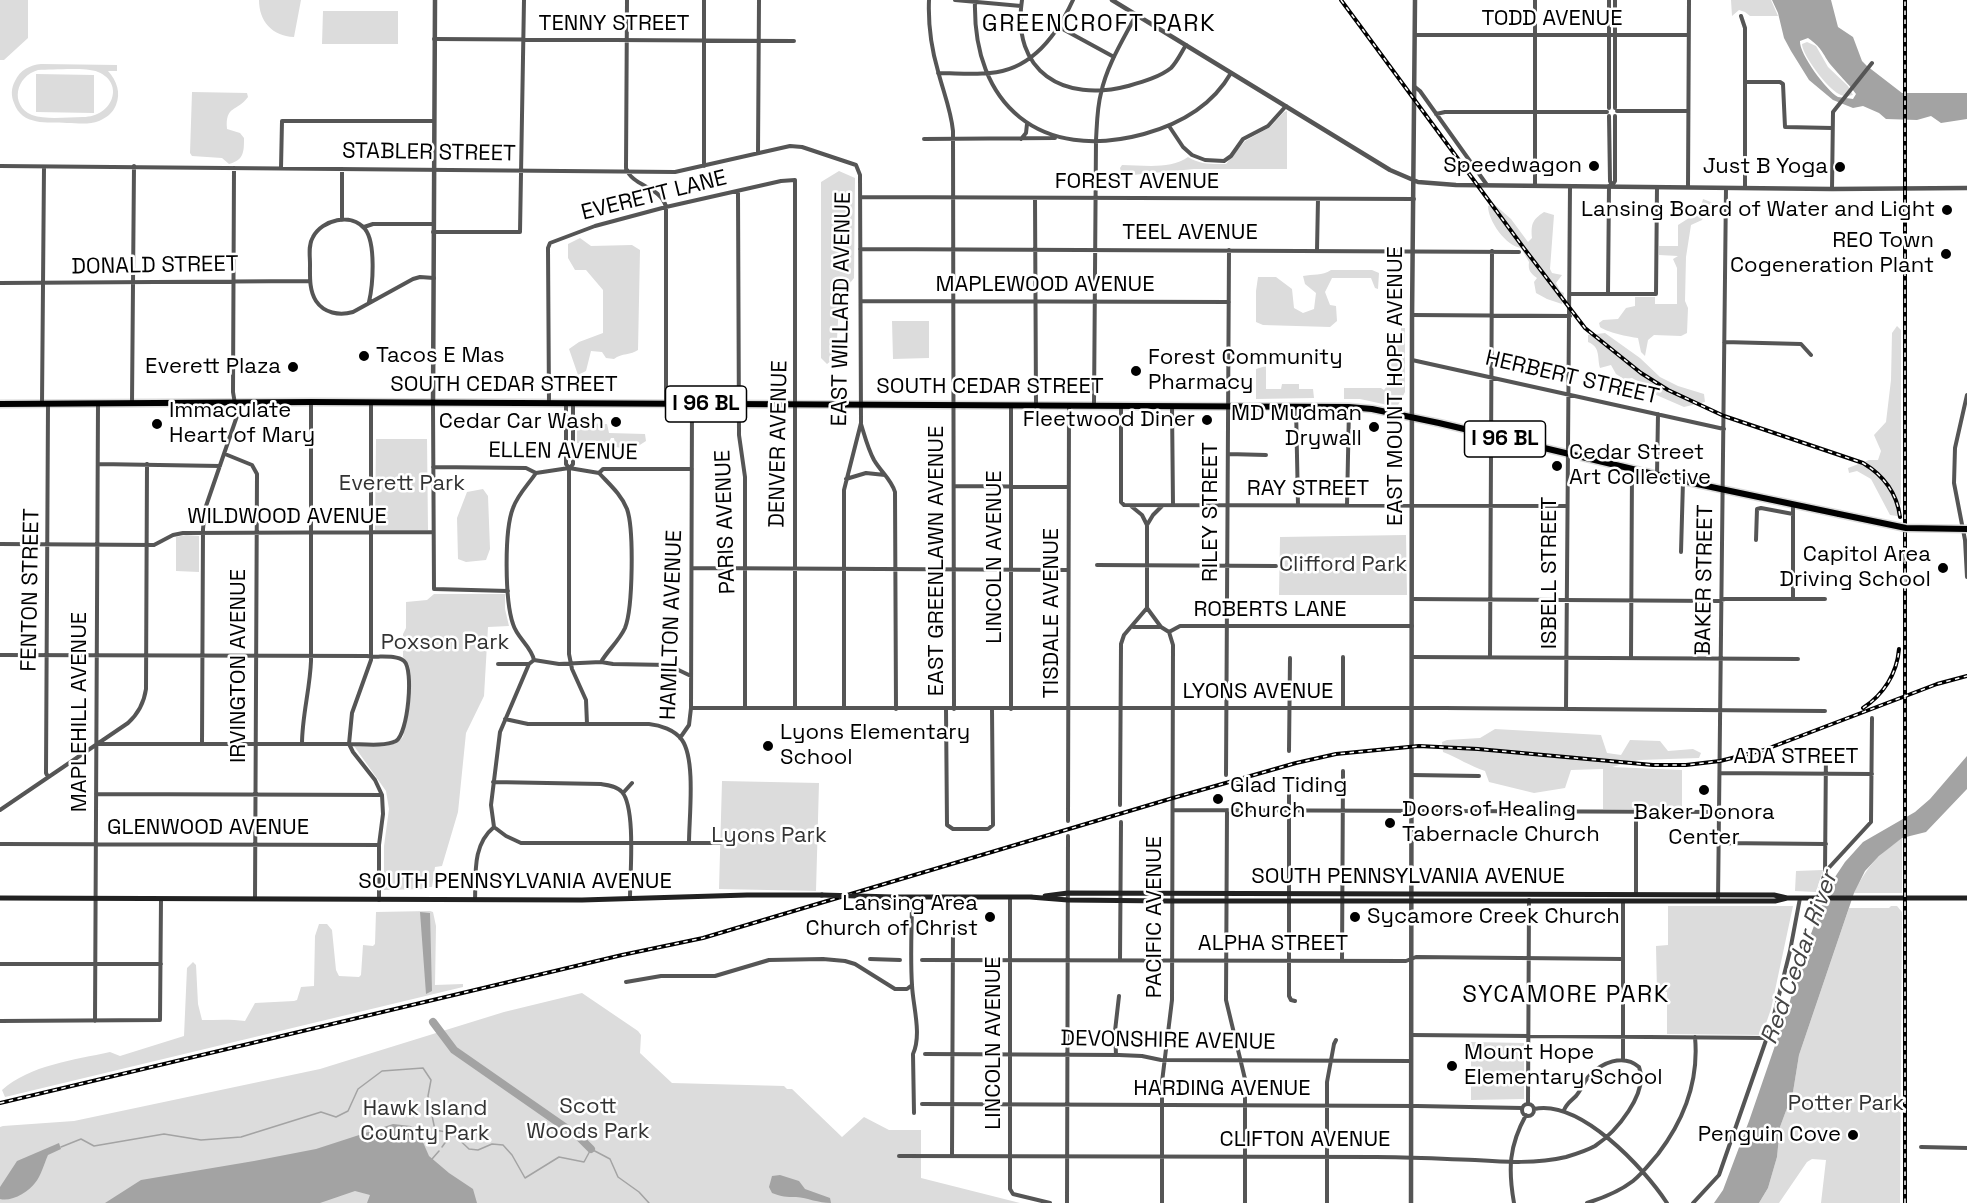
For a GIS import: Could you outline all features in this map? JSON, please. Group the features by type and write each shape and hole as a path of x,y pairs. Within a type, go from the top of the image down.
{"main road":[{"name":"SOUTH CEDAR STREET","path":"0,404 371,402 1349,407 1413,418 1683,481 1906,528 1967,529"},
{"name":"SOUTH PENNSYLVANIA AVENUE","path":"0,898 475,900 630,899 747,895 1342,898 1412,896 1718,898 1774,895 1787,898 1967,898"}],"street":[{"path":"435,0 434,589 508,591"},
{"path":"434,232 520,232 524,0"},
{"path":"627,0 627,172 631,177 663,197 666,207 666,404"},
{"path":"704,0 704,166"},
{"path":"758,153 759,0"},
{"name":"EAST GREENLAWN AVENUE","path":"929,0 929,32 938,73 951,113 953,139 954,709"},
{"path":"956,0 1021,6"},
{"path":"1022,0 1023,39 1030,57 1043,73 1057,83 1076,90 1101,91 1135,84 1163,73 1176,62 1186,45"},
{"path":"938,73 986,74 1010,68 1030,57 1044,45 1059,27 1073,0"},
{"path":"1112,0 1390,170 1414,181 1439,185 1657,188 1967,188"},
{"name":"EAST MOUNT HOPE AVENUE","path":"1411,1203 1412,315 1415,0"},
{"path":"1535,0 1535,186"},
{"path":"1608,294 1610,186 1615,181 1609,0"},
{"path":"1612,112 1615,0"},
{"path":"1688,187 1689,0"},
{"path":"975,1 977,39 986,74 1002,100 1028,124 1056,138"},
{"path":"1094,405 1096,140 1101,91 1114,57 1136,15"},
{"path":"1740,16 1745,28 1745,188"},
{"path":"1059,27 1114,57"},
{"name":"TODD AVENUE","path":"1415,35 1688,35"},
{"name":"TENNY STREET","path":"434,39 794,41"},
{"path":"1832,189 1832,117 1835,109 1872,63"},
{"path":"924,139 1096,140 1138,136 1169,126 1187,117 1213,99 1231,73"},
{"path":"1745,82 1780,82 1783,84 1785,127 1832,128"},
{"path":"1415,87 1487,185"},
{"path":"1169,126 1192,155 1205,160 1224,161 1231,156 1243,139 1268,126 1286,106"},
{"path":"1436,114 1445,112 1688,111"},
{"path":"281,168 282,121 434,122"},
{"path":"1020,139 1026,133 1028,124"},
{"name":"STABLER STREET","path":"0,166 675,172 798,146 853,164"},
{"name":"EAST WILLARD AVENUE","path":"844,708 843,506 846,479 861,423 860,172 853,164"},
{"path":"132,403 134,166"},
{"name":"FENTON STREET","path":"44,167 42,283 48,544 46,773 48,777"},
{"path":"202,744 202,533 205,509 237,416 232,392 234,168"},
{"path":"342,169 342,220"},
{"name":"EVERETT LANE","path":"549,404 548,271 549,246 554,240 595,226 666,207 781,181 795,180"},
{"name":"DENVER AVENUE","path":"795,180 795,708"},
{"name":"ISBELL STREET","path":"1566,709 1570,186"},
{"path":"1569,294 1656,294 1657,188"},
{"name":"BAKER STREET","path":"1718,898 1726,188"},
{"name":"PARIS AVENUE","path":"738,191 740,446 745,477 746,708"},
{"name":"FOREST AVENUE","path":"860,197 1414,199"},
{"path":"1035,198 1036,405"},
{"path":"1317,199 1317,250"},
{"path":"369,302 372,279 371,244 364,227 342,220 328,222 319,229 310,245 310,281 315,300 322,308 338,315 353,312 413,279 434,278"},
{"path":"364,227 373,224 433,224"},
{"name":"TEEL AVENUE","path":"860,249 1519,252"},
{"name":"RILEY STREET","path":"1226,775 1229,250"},
{"path":"1490,657 1492,251"},
{"name":"DONALD STREET","path":"0,283 310,281"},
{"name":"MAPLEWOOD AVENUE","path":"860,301 1229,302"},
{"path":"1412,315 1570,316"},
{"path":"1724,342 1801,344 1811,355"},
{"name":"HERBERT STREET","path":"1412,360 1724,429"},
{"path":"1967,395 1955,448 1954,483 1965,540 1967,577"},
{"path":"302,744 311,656 311,402"},
{"path":"371,402 370,656 368,672 352,713 349,744 352,752 375,780 382,795 379,900"},
{"name":"MAPLEHILL AVENUE","path":"95,1021 98,403"},
{"path":"570,404 573,464 569,468 570,664 586,699 587,724"},
{"name":"HAMILTON AVENUE","path":"689,843 689,760 680,738 689,725 691,708 692,404"},
{"name":"LINCOLN AVENUE","path":"1011,405 1011,709"},
{"name":"TISDALE AVENUE","path":"1068,821 1069,405"},
{"name":"RAY STREET","path":"1121,405 1121,504 1567,506"},
{"path":"1172,406 1173,505"},
{"path":"1296,406 1298,505"},
{"path":"1347,505 1349,407"},
{"path":"1657,475 1658,414"},
{"path":"861,423 870,453 892,482 895,492 896,709"},
{"name":"IRVINGTON AVENUE","path":"225,454 248,462 256,469 255,899"},
{"path":"1228,454 1266,455"},
{"path":"98,464 220,466"},
{"path":"0,810 128,723 139,711 146,689 147,464"},
{"name":"ELLEN AVENUE","path":"433,467 526,468 536,473 569,468 599,472 603,469 692,469"},
{"path":"1631,658 1632,469"},
{"path":"599,472 623,500 630,528 628,620 622,634 601,662"},
{"path":"534,660 530,650 515,632 509,610 508,529 515,502 536,473"},
{"path":"846,479 866,473 885,475"},
{"path":"1682,552 1683,481"},
{"path":"954,486 1068,487"},
{"path":"1793,504 1793,599"},
{"path":"1130,505 1142,516 1147,525 1147,608 1161,627"},
{"path":"1147,525 1163,505"},
{"path":"1756,540 1757,509 1793,514"},
{"name":"WILDWOOD AVENUE","path":"0,544 154,545 173,535 202,533 433,532"},
{"path":"1097,565 1276,566"},
{"path":"692,568 1068,570"},
{"path":"1412,599 1825,599"},
{"path":"1120,804 1121,644 1124,635 1147,608"},
{"name":"ROBERTS LANE","path":"1132,627 1161,627 1169,633 1180,626 1412,626"},
{"name":"PACIFIC AVENUE","path":"1162,1203 1164,1060 1172,1008 1173,645 1169,633"},
{"path":"0,655 370,656 401,659 407,663 409,677 405,727 396,741 349,744 96,744"},
{"path":"1343,708 1344,657"},
{"path":"1412,657 1798,659"},
{"path":"1289,751 1290,658"},
{"path":"691,676 668,665 601,662 558,664 534,660 529,664 505,719 497,748 491,805 494,827 521,843 720,843"},
{"path":"498,664 529,664"},
{"name":"LYONS AVENUE","path":"691,708 1412,708 1825,711"},
{"name":"EAST GREENLAWN AVENUE","path":"946,709 947,825 950,828 988,829 992,828 992,709"},
{"path":"1826,872 1871,822 1872,718"},
{"path":"505,719 528,724 654,725 667,729 680,738"},
{"path":"1820,898 1826,872 1826,750"},
{"path":"1342,961 1343,771"},
{"name":"ADA STREET","path":"1720,773 1872,774"},
{"path":"1412,775 1479,776"},
{"path":"493,782 601,784 618,788 630,808 630,899"},
{"path":"623,793 632,783"},
{"path":"1289,789 1289,996 1291,1000 1296,1001"},
{"path":"96,794 382,795"},
{"path":"1173,810 1719,812"},
{"path":"1227,810 1227,1006 1245,1079 1245,1203"},
{"path":"1636,812 1636,898"},
{"path":"1120,822 1120,960"},
{"path":"475,900 477,855 484,838 494,827"},
{"path":"1067,1203 1068,836"},
{"path":"1719,843 1826,844"},
{"name":"GLENWOOD AVENUE","path":"0,844 379,845"},
{"path":"912,897 912,985 916,1033 916,1047 913,1054 914,1113"},
{"name":"LINCOLN AVENUE","path":"1011,897 1010,1189 1013,1194 1050,1203"},
{"path":"1528,1104 1529,897"},
{"path":"1564,1110 1596,1070 1612,1061 1623,1060 1623,897"},
{"path":"1693,1203 1719,1175 1779,1003 1800,898"},
{"path":"0,1021 160,1020 161,899"},
{"path":"952,1155 953,927"},
{"name":"ALPHA STREET","path":"922,960 1406,961 1416,957 1623,958"},
{"path":"626,982 661,976 715,976 769,960 823,959 855,964 895,989 907,989 912,985"},
{"path":"870,959 900,960"},
{"path":"0,964 161,964"},
{"path":"1116,1055 1115,1031 1119,996"},
{"path":"1411,1035 1767,1038"},
{"path":"1587,1203 1622,1188 1644,1172 1670,1138 1685,1108 1693,1078 1695,1037"},
{"path":"1327,1203 1327,1082 1336,1040"},
{"name":"DEVONSHIRE AVENUE","path":"925,1054 1116,1055 1164,1060 1412,1061"},
{"name":"CLIFTON AVENUE","path":"899,1156 1411,1157 1540,1161 1566,1157 1593,1147 1606,1138 1630,1110 1641,1082 1639,1067 1630,1061 1623,1060"},
{"name":"HARDING AVENUE","path":"922,1104 1522,1108"},
{"path":"1526,1116 1522,1108 1528,1104"},
{"path":"1528,1104 1534,1109 1546,1107 1564,1110 1606,1138 1644,1172 1667,1203"},
{"path":"1514,1203 1510,1161 1512,1146 1526,1116 1532,1114 1534,1109"},
{"path":"1921,1147 1967,1148"}],"green space":[{"path":"0,0 28,0 28,38 4,60 0,60"},
{"path":"259,0 301,0 294,37 279,34 268,26 261,14"},
{"path":"1731,0 1771,0 1778,16 1750,16 1739,10 1732,16"},
{"path":"323,11 398,11 398,44 322,44"},
{"path":"1807,42 1816,46 1828,67 1848,86 1853,95 1839,94 1822,79 1803,49 1802,44"},
{"path":"41,64 117,65 117,71 108,71 117,87 118,96 115,108 99,121 83,124 36,121 23,116 13,100 12,89 20,74 29,67","holes":["77,69 98,72 111,84 112,99 102,112 93,116 50,118 32,115 20,105 18,91 25,78 38,70"]},
{"path":"36,74 94,75 94,113 36,112"},
{"path":"192,92 247,93 248,97 230,112 227,121 227,129 240,133 244,138 243,151 238,160 229,164 222,158 192,156 190,153"},
{"path":"1287,111 1287,169 1194,169 1122,176 1120,168 1122,165 1173,164 1188,157 1202,163 1226,164 1245,141 1270,127"},
{"path":"839,171 855,178 854,278 850,283 840,286 836,357 827,364 821,358 821,182"},
{"path":"1703,199 1716,204 1702,220 1691,225 1686,257 1687,333 1681,336 1654,335 1648,340 1645,356 1641,352 1638,338 1607,331 1600,327 1599,323 1603,320 1618,319 1626,308 1635,306 1635,297 1655,297 1655,304 1677,304 1677,268 1673,259 1678,256 1659,255 1659,246 1678,246 1678,225 1700,211"},
{"path":"1494,204 1511,219 1528,242 1532,238 1532,226 1537,217 1544,212 1554,215 1550,269 1552,273 1562,275 1556,283 1560,291 1564,293 1562,304 1536,293 1534,282 1537,278 1530,271 1529,262 1521,248 1504,238 1491,219 1488,206"},
{"path":"580,238 591,246 632,245 640,250 638,350 614,359 606,358 602,352 591,351 586,371 578,375 569,349 579,342 603,333 603,290 586,270 575,270 568,258 568,244"},
{"path":"1331,270 1372,270 1379,273 1378,289 1375,288 1371,278 1332,278 1325,292 1330,305 1336,306 1337,321 1330,327 1263,325 1256,322 1258,277 1276,277 1292,289 1294,308 1303,313 1314,309 1316,293 1305,284 1303,276 1321,274"},
{"path":"892,321 929,321 929,358 893,359"},
{"path":"1897,326 1901,330 1901,503 1897,516 1890,515 1871,479 1857,471 1849,473 1848,468 1869,460 1878,460 1881,451 1874,435 1886,422 1891,380 1892,333"},
{"path":"1401,328 1405,328 1405,392 1397,407 1360,399 1344,399 1344,388 1381,388 1384,390 1391,381 1389,379 1390,343 1401,343"},
{"path":"1605,333 1640,358 1660,377 1678,386 1704,394 1705,402 1684,407 1654,394 1654,390 1632,378 1624,379 1616,374 1611,365 1600,368 1597,350 1588,342 1588,335"},
{"path":"1266,366 1266,389 1281,389 1282,384 1299,384 1299,389 1313,389 1314,398 1256,399 1256,369"},
{"path":"579,423 607,424 609,433 645,434 646,441 632,450 616,447 614,438 611,438 609,442 577,443"},
{"name":"Everett Park","path":"376,439 427,439 428,530 375,530"},
{"path":"483,489 488,496 490,549 486,560 466,562 458,559 457,518 467,492"},
{"name":"Clifford Park","path":"1406,535 1407,595 1279,595 1280,537"},
{"path":"199,536 199,572 176,571 176,537"},
{"name":"Poxson Park","path":"434,594 505,594 505,609 509,626 488,627 484,696 466,733 458,812 442,866 435,867 432,887 428,889 384,890 384,846 389,809 386,791 354,746 394,744 403,737 408,710 410,675 409,665 403,657 406,602 427,600"},
{"path":"1495,729 1601,735 1607,753 1621,755 1630,740 1660,741 1668,751 1693,749 1701,753 1699,758 1639,760 1612,767 1682,770 1682,809 1603,809 1603,769 1571,770 1565,788 1534,793 1489,782 1485,771 1443,752 1442,742 1480,738"},
{"name":"Lyons Park","path":"722,781 819,783 816,891 719,889"},
{"path":"1902,838 1902,893 1854,893 1874,862"},
{"path":"1823,870 1816,892 1795,891 1796,871"},
{"name":"SYCAMORE PARK","path":"1668,906 1793,906 1771,1009 1762,1035 1667,1034 1667,992 1657,991 1656,946 1668,945"},
{"name":"Potter Park","path":"1897,906 1902,912 1900,1203 1821,1203 1826,1160 1812,1159 1807,1162 1779,1203 1759,1203 1768,1188 1777,1157 1780,1127 1793,1092 1799,1055 1849,908 1889,908"},
{"path":"376,912 433,912 436,926 435,985 463,984 463,987 5,1097 2,1090 39,1069 110,1052 120,1056 184,1036 187,968 193,962 196,965 198,1004 202,1020 245,1021 255,1003 294,1001 297,1000 301,987 314,986 315,936 319,924 327,924 332,930 336,970 339,976 359,977 363,945 373,946 375,944"},
{"path":"582,993 638,1031 641,1035 640,1053 672,1083 784,1086 792,1089 842,1137 864,1117 889,1130 921,1130 921,1178 1020,1203 0,1203 0,1127 74,1121 320,1069 504,1012"},
{"path":"1471,1042 1524,1043 1524,1099 1471,1100"}],"shaded area":[{"path":"1772,0 1831,0 1838,27 1853,37 1862,61 1867,66 1902,93 1967,93 1967,119 1941,123 1931,116 1917,120 1886,119 1863,106 1853,108 1833,100 1809,80 1784,38 1778,13","holes":["1808,38 1819,47 1830,64 1856,94 1853,99 1838,97 1814,72 1801,47 1800,41"]},
{"name":"Red Cedar River","path":"1967,756 1967,789 1926,832 1902,838 1879,856 1865,871 1854,893 1799,1055 1793,1092 1780,1127 1777,1157 1768,1188 1759,1203 1714,1203 1723,1190 1749,1121 1788,1008 1803,955 1829,886 1845,862 1863,842 1915,812 1930,799"},
{"path":"420,912 430,913 432,991 426,994"},
{"path":"393,1124 411,1126 422,1140 429,1156 473,1189 477,1203 367,1203 370,1195 355,1191 320,1203 105,1203 141,1180 316,1149"},
{"path":"59,1143 61,1149 48,1155 39,1177 32,1186 15,1198 0,1199 0,1187 17,1161"},
{"path":"780,1175 799,1181 805,1189 830,1198 831,1203 772,1193 769,1187 772,1176"}],"waterway":[{"path":"433,1022 454,1050 579,1137 591,1149"},
{"path":"61,1147 81,1139 94,1146 164,1134 201,1140 241,1137 321,1112 336,1117 348,1111 358,1089 382,1071 423,1068 431,1080 428,1096 435,1130 452,1133 469,1149 478,1150 492,1144 503,1145 512,1155 525,1178 559,1157 584,1162 591,1149 610,1159 618,1177 639,1192 649,1203"},
{"path":"442,1147 452,1133"},
{"path":"432,1159 439,1151"}],"railway":[{"path":"1341,0 1585,328 1641,373 1668,390 1724,416 1863,463 1877,473 1888,486 1896,500 1900,517"},
{"path":"1905,0 1905,1203"},
{"path":"1863,708 1877,697 1888,683 1898,658 1899,649"},
{"path":"0,1103 622,955 703,938 1173,798 1336,754 1419,746 1653,765 1686,765 1720,761 1764,750 1937,684 1967,676"}],"place":[{"name":"Speedwagon","path":"1594,166"},
{"name":"Just B Yoga","path":"1840,167"},
{"name":"Lansing Board of Water and Light","path":"1947,210"},
{"name":"REO Town Cogeneration Plant","path":"1946,254"},
{"name":"Tacos E Mas","path":"364,356"},
{"name":"Everett Plaza","path":"293,367"},
{"name":"Forest Community Pharmacy","path":"1136,371"},
{"name":"Fleetwood Diner","path":"1207,420"},
{"name":"Cedar Car Wash","path":"616,422"},
{"name":"Immaculate Heart of Mary","path":"157,424"},
{"name":"MD Mudman Drywall","path":"1374,427"},
{"name":"Cedar Street Art Collective","path":"1557,466"},
{"name":"Capitol Area Driving School","path":"1943,568"},
{"name":"Lyons Elementary School","path":"768,746"},
{"name":"Baker Donora Center","path":"1704,790"},
{"name":"Glad Tiding Church","path":"1218,799"},
{"name":"Doors of Healing Tabernacle Church","path":"1390,823"},
{"name":"Lansing Area Church of Christ","path":"990,917"},
{"name":"Sycamore Creek Church","path":"1355,917"},
{"name":"Mount Hope Elementary School","path":"1452,1066"},
{"name":"Penguin Cove","path":"1853,1135"}],"district":[{"name":"GREENCROFT PARK","path":"1099,24"},
{"name":"SYCAMORE PARK","path":"1566,995"}],"park label":[{"name":"Scott Woods Park","path":"588,1120"},
{"name":"Hawk Island County Park","path":"425,1122"}]}
